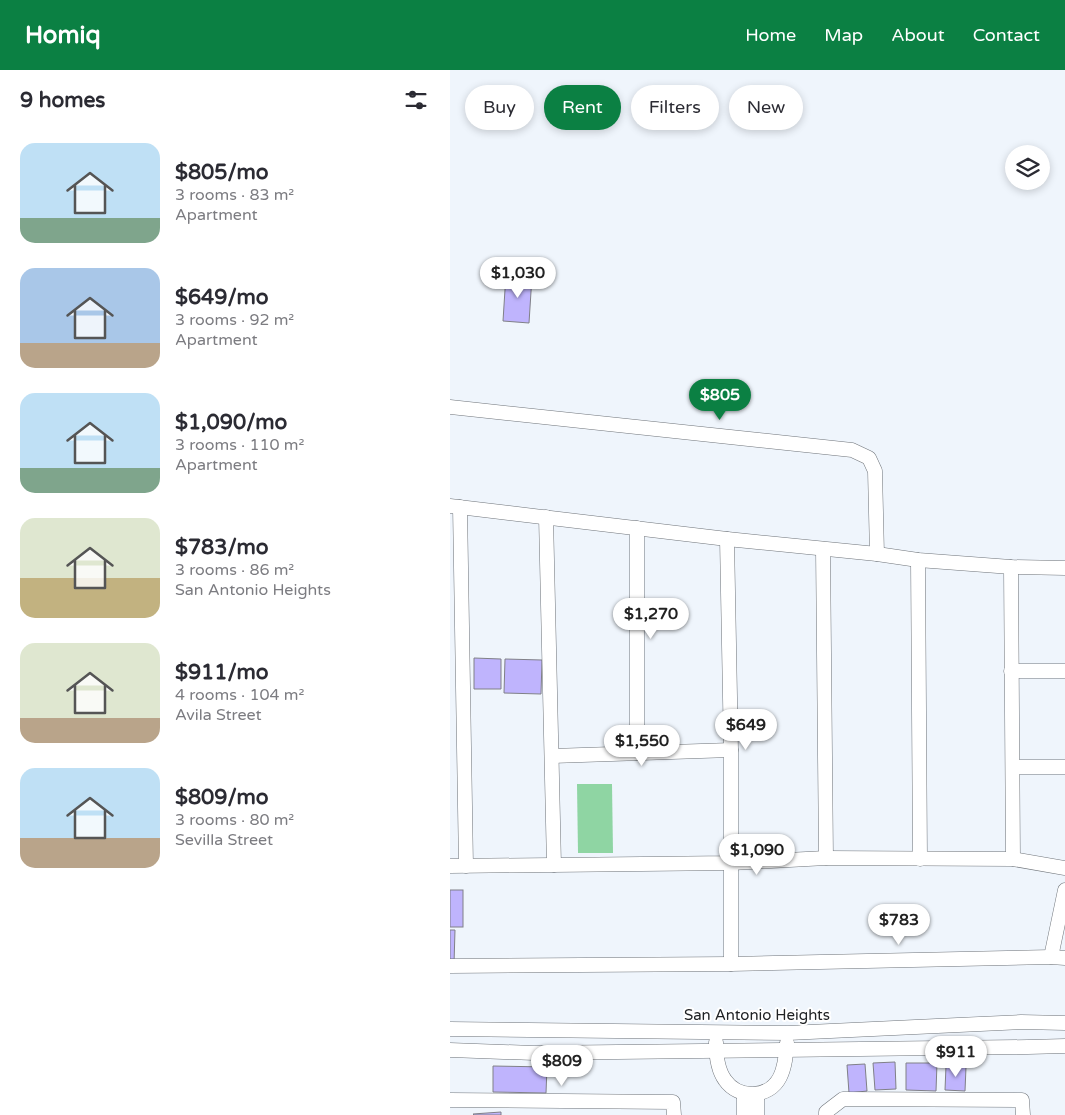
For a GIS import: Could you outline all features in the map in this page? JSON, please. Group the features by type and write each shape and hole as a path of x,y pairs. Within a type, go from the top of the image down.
{"street":[{"path":"450,407 852,450 868,458 874,471 877,554"},
{"path":"466,866 455,506 918,560 1011,567 1065,568"},
{"path":"546,517 554,865"},
{"path":"636,528 637,753"},
{"path":"727,539 731,750 731,964"},
{"path":"823,549 826,858"},
{"path":"918,560 920,859"},
{"path":"1011,567 1013,859"},
{"path":"1011,671 1065,671"},
{"path":"552,756 731,750"},
{"path":"1013,767 1065,766"},
{"path":"450,866 731,863 826,858 1013,859 1065,868"},
{"path":"450,966 731,964 1058,958 1065,890"},
{"name":"San Antonio Heights","path":"450,1029 788,1032 1021,1022 1065,1023"},
{"path":"715,1032 718,1066 725,1080 733,1087 751,1094 770,1089 779,1079 784,1067 788,1032"},
{"path":"450,1050 534,1053 1065,1046"},
{"path":"744,1115 751,1094"},
{"path":"751,1094 757,1115"},
{"path":"826,1115 826,1112 843,1099 1022,1100 1023,1115"},
{"path":"450,1100 673,1102 674,1115"}],"green space":[{"path":"577,784 612,784 613,853 578,853"}],"building":[{"path":"506,274 532,276 529,323 503,321"},
{"path":"474,658 501,659 501,689 474,689"},
{"path":"505,659 542,660 541,694 504,693"},
{"path":"450,890 463,890 463,927 450,927"},
{"path":"450,930 455,930 454,964 450,964"},
{"path":"895,1062 896,1089 875,1090 873,1063"},
{"path":"906,1063 937,1063 936,1091 906,1090"},
{"path":"865,1064 867,1091 849,1093 847,1065"},
{"path":"493,1066 547,1067 546,1093 493,1092"},
{"path":"946,1066 966,1067 965,1091 945,1090"},
{"path":"501,1112 501,1115 473,1114"}]}
